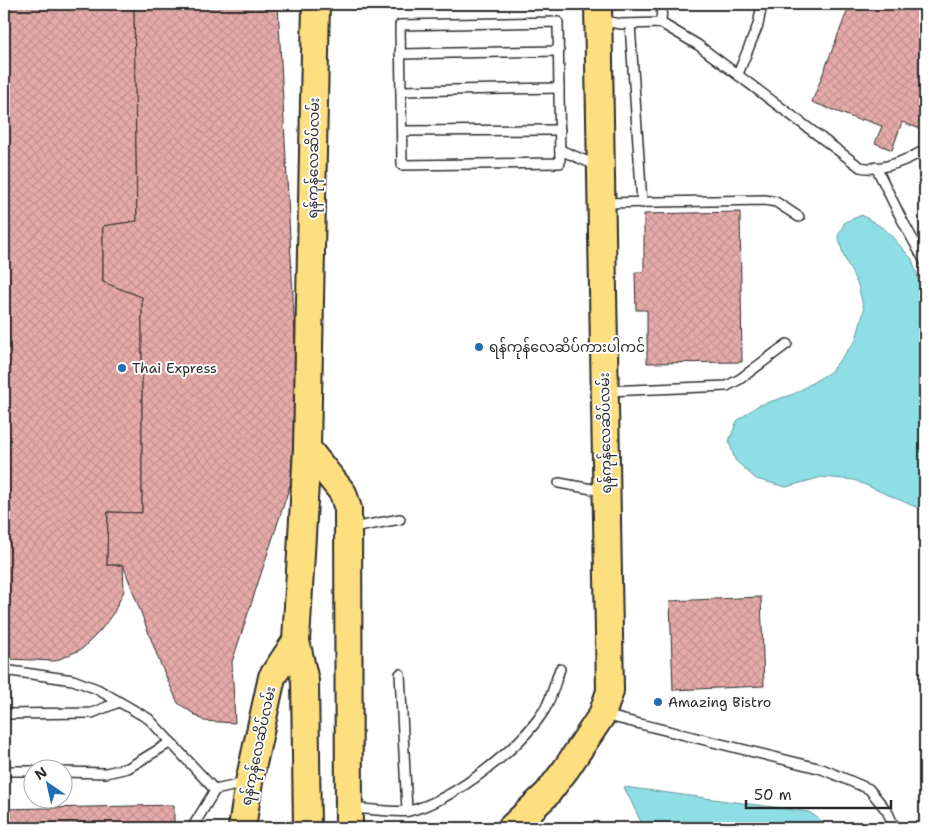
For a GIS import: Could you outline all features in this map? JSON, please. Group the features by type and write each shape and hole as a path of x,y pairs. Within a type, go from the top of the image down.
{"main road":[{"name":"ရန်ကုန်လေဆိပ်လမ်း","path":"307,828 305,681 296,642 308,448 316,4"},
{"name":"ရန်ကုန်လေဆိပ်လမ်း","path":"511,828 547,794 582,747 602,715 610,691 598,12"},
{"path":"308,448 343,493 348,510 349,818"},
{"name":"ရန်ကုန်လေဆိပ်လမ်း","path":"242,828 249,782 272,677 296,642"}],"lane":[{"path":"661,23 662,4"},
{"path":"738,74 758,25 762,4"},
{"path":"598,12 630,24 661,23 698,45 738,74 854,164 868,169 895,164 925,150"},
{"path":"558,22 560,163 402,165 400,54 400,25 558,22"},
{"path":"630,24 642,203"},
{"path":"400,54 559,50"},
{"path":"401,91 559,88"},
{"path":"402,131 560,130"},
{"path":"560,150 601,167"},
{"path":"876,167 925,262"},
{"path":"602,203 765,200 776,202 799,217"},
{"path":"604,391 727,386 740,379 787,344"},
{"path":"559,483 606,491"},
{"path":"349,529 400,519"},
{"path":"349,818 407,811 434,803 452,794 489,768 523,735 545,708 560,669"},
{"path":"4,670 73,680 97,688 149,719 215,790"},
{"path":"400,674 407,811"},
{"path":"4,714 92,713 119,702"},
{"path":"602,715 822,769 869,789 888,811 895,828"},
{"path":"72,772 106,773 128,768 171,742"},
{"path":"4,771 22,771"},
{"path":"192,828 215,790 249,782"}],"water":[{"path":"862,215 886,230 912,259 925,299 925,511 854,480 822,477 786,487 756,479 735,460 729,441 737,421 757,406 794,394 830,372 856,340 864,310 858,285 844,257 838,236 845,222"},
{"path":"624,787 809,812 832,828 644,828"}],"building":[{"path":"4,4 134,4 137,221 103,226 103,282 142,297 142,513 108,512 107,565 123,565 124,591 114,612 100,631 82,649 55,661 8,659 6,572 4,572"},
{"path":"134,4 278,4 301,452 232,662 235,723 204,721 178,703 160,663 123,565 107,565 108,512 142,513 142,297 103,282 103,226 137,221"},
{"path":"850,4 925,4 925,131 902,122 892,150 875,143 882,126 862,119 861,121 812,102"},
{"path":"740,212 742,362 647,363 647,310 636,310 635,272 644,272 644,214"},
{"path":"761,597 764,686 673,690 670,601"},
{"path":"174,805 174,828 4,828 4,809 72,810 72,807"}],"place":[{"name":"ရန်ကုန်လေဆိပ်ကားပါကင်","path":"479,347"},
{"name":"Thai Express","path":"122,368"},
{"name":"Amazing Bistro","path":"658,702"}]}
